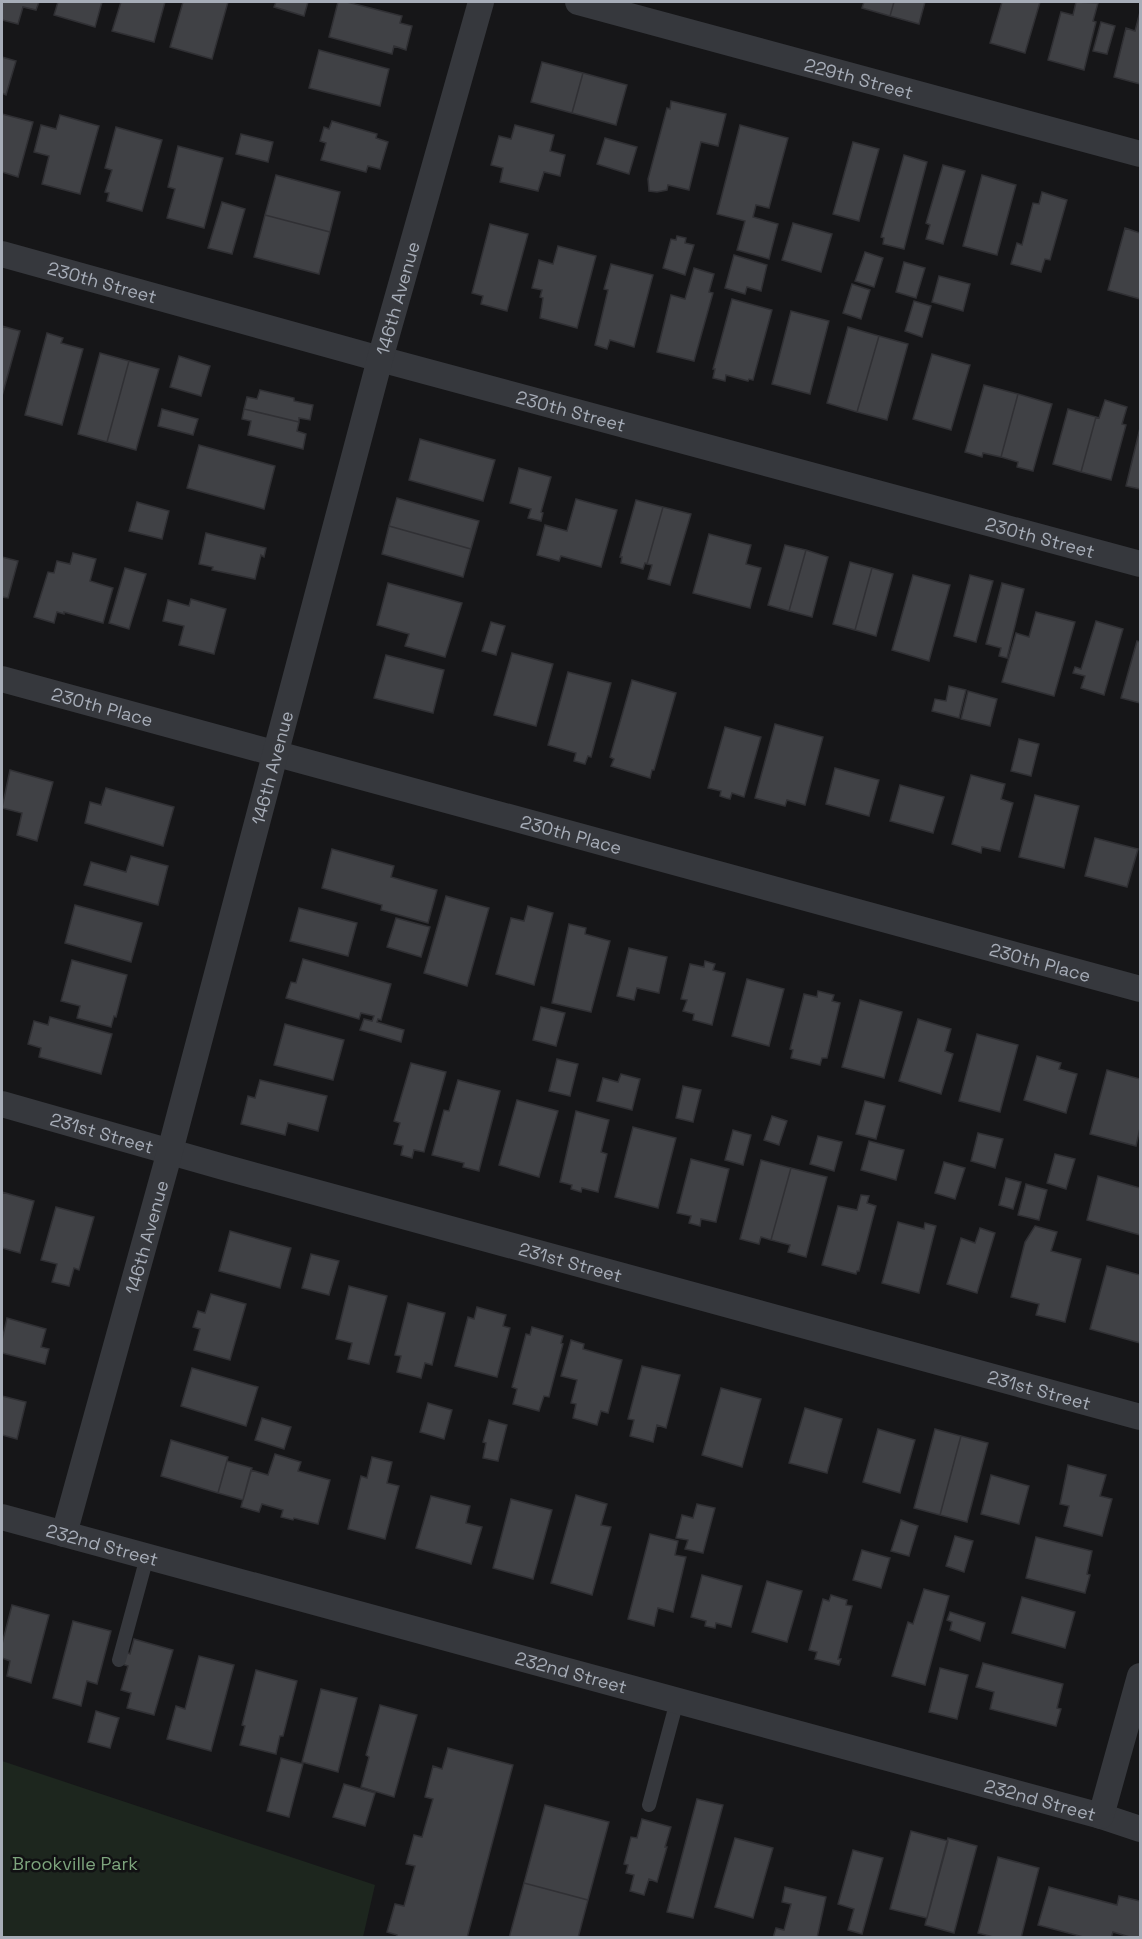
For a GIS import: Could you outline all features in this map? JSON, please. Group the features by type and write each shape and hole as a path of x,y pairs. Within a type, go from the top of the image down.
{"street":[{"name":"146th Avenue","path":"64,1534 171,1151 380,358 481,2"},
{"name":"229th Street","path":"578,2 1140,154"},
{"name":"230th Street","path":"2,254 1140,564"},
{"name":"230th Place","path":"2,679 1140,989"},
{"name":"231st Street","path":"2,1104 1140,1417"},
{"name":"232nd Street","path":"2,1517 1101,1816 1140,1829"},
{"path":"1101,1816 1140,1676"}],"lane":[{"path":"119,1660 147,1557"},
{"path":"649,1805 677,1701"}],"green space":[{"name":"Brookville Park","path":"2,1761 375,1885 363,1937 2,1937"}],"building":[{"path":"2,2 39,2 36,10 23,7 18,24 2,20"},
{"path":"58,2 102,2 95,27 54,15"},
{"path":"121,2 165,2 154,42 112,31"},
{"path":"183,2 228,2 212,59 170,47"},
{"path":"276,2 308,2 304,16 274,7"},
{"path":"338,2 347,2 402,16 400,23 412,26 406,50 394,46 392,54 329,37"},
{"path":"864,2 894,2 890,16 862,8"},
{"path":"894,2 925,2 919,24 890,16"},
{"path":"1002,2 1040,2 1025,53 990,43"},
{"path":"1076,2 1098,3 1093,21 1096,22 1084,70 1048,60 1061,12 1073,15"},
{"path":"1140,12 1140,84 1114,77 1126,28 1135,31"},
{"path":"1101,22 1115,26 1107,54 1093,51"},
{"path":"319,50 389,69 380,106 309,88"},
{"path":"2,57 16,61 6,95 2,93"},
{"path":"542,62 583,73 572,113 531,102"},
{"path":"583,73 627,85 616,125 572,113"},
{"path":"671,101 726,114 718,146 701,142 689,190 668,185 667,190 649,191 648,179 667,108 670,109"},
{"path":"2,114 33,122 18,177 2,172"},
{"path":"60,115 99,126 80,194 42,184 49,156 34,152 41,125 56,129"},
{"path":"332,121 377,134 376,138 388,142 380,169 368,166 366,172 321,160 326,143 320,141 324,127 329,129"},
{"path":"515,125 554,135 550,151 565,155 560,176 544,172 538,191 500,182 503,168 491,165 499,136 511,139"},
{"path":"740,125 788,138 769,208 756,205 753,217 778,224 769,259 737,250 745,221 717,214"},
{"path":"116,127 162,140 142,211 107,201 109,193 105,192 112,170 105,168"},
{"path":"241,134 273,142 268,162 236,154"},
{"path":"605,138 637,147 629,174 597,164"},
{"path":"853,142 879,149 859,221 833,214"},
{"path":"178,146 223,158 204,228 167,218 175,189 168,187"},
{"path":"904,155 927,162 904,249 883,244 884,238 881,237"},
{"path":"943,165 965,171 943,244 926,239 930,225 926,223"},
{"path":"276,175 340,192 330,232 265,215"},
{"path":"982,175 1016,185 997,255 963,246"},
{"path":"1042,192 1067,200 1050,260 1045,259 1041,272 1011,264 1017,243 1022,245 1033,203 1039,204"},
{"path":"222,202 245,209 232,254 208,248"},
{"path":"265,215 330,232 319,274 254,257"},
{"path":"793,223 832,234 821,272 782,260"},
{"path":"490,224 528,234 507,311 481,304 483,296 472,293"},
{"path":"1125,228 1140,233 1140,299 1108,290"},
{"path":"677,236 686,238 685,243 694,245 685,275 663,268 671,239 676,240"},
{"path":"558,246 596,256 577,328 540,318 542,290 532,288 539,260 553,264"},
{"path":"865,252 883,258 874,287 855,281"},
{"path":"734,255 767,265 761,291 747,287 745,294 725,288"},
{"path":"904,262 925,268 916,298 896,292"},
{"path":"611,264 653,275 634,347 610,340 607,349 595,345 608,290 604,289"},
{"path":"694,268 714,274 709,292 713,293 694,361 657,352 671,295 685,299"},
{"path":"939,276 970,284 963,311 932,302"},
{"path":"852,284 870,290 861,319 843,313"},
{"path":"732,299 772,310 753,380 748,381 726,375 725,381 713,378 715,369 713,369"},
{"path":"914,301 931,306 922,337 905,331"},
{"path":"791,311 829,321 810,394 772,384"},
{"path":"2,326 20,331 2,396"},
{"path":"848,327 879,336 857,412 827,403"},
{"path":"47,333 63,338 61,343 83,349 62,425 25,415"},
{"path":"879,336 908,344 887,420 857,412"},
{"path":"100,353 129,361 107,442 78,434"},
{"path":"932,354 970,365 951,430 913,419"},
{"path":"179,356 210,366 201,396 170,387"},
{"path":"129,361 159,369 136,450 107,442"},
{"path":"984,385 1018,394 1001,457 983,453 982,457 965,452"},
{"path":"260,390 313,405 310,420 299,418 299,422 244,409 247,397 257,399"},
{"path":"1018,394 1052,404 1033,471 1017,467 1018,462 1001,457"},
{"path":"1105,400 1127,407 1122,424 1126,425 1111,480 1081,472 1096,417 1099,418"},
{"path":"162,409 198,419 193,435 158,426"},
{"path":"244,409 299,422 297,431 306,434 303,449 248,435 251,421 242,419"},
{"path":"1068,409 1096,417 1081,472 1053,464"},
{"path":"1140,428 1140,489 1126,486"},
{"path":"420,439 495,460 483,501 409,480"},
{"path":"199,445 275,466 264,509 187,488"},
{"path":"519,468 551,477 541,512 543,513 541,521 528,518 531,509 510,503"},
{"path":"397,498 479,521 471,549 389,526"},
{"path":"576,499 617,510 601,567 561,556 559,561 537,555 545,525 567,531"},
{"path":"636,500 663,507 647,564 645,563 643,569 621,563 622,557 620,557"},
{"path":"137,502 169,511 162,539 129,531"},
{"path":"663,507 691,514 670,585 648,579 652,565 647,564"},
{"path":"389,526 471,549 463,577 382,554"},
{"path":"206,533 266,548 264,557 261,555 255,579 212,570 213,567 199,564"},
{"path":"709,534 751,545 746,564 761,568 750,608 693,593"},
{"path":"785,545 806,550 789,611 768,605"},
{"path":"806,550 828,557 812,617 789,611"},
{"path":"73,553 96,559 90,581 113,588 103,623 64,612 64,614 57,612 54,623 34,617 48,572 54,573 57,561 70,564"},
{"path":"2,557 18,561 8,598 2,597"},
{"path":"850,562 872,568 855,630 833,624"},
{"path":"125,568 146,574 129,629 109,623"},
{"path":"872,568 893,574 876,636 855,630"},
{"path":"913,575 950,585 929,661 892,650"},
{"path":"970,575 993,581 976,642 954,636"},
{"path":"388,583 462,603 445,657 405,646 409,634 377,625"},
{"path":"1002,583 1024,589 1007,658 999,656 1001,648 986,644"},
{"path":"191,599 226,609 214,654 179,645 184,626 163,621 168,600 189,606"},
{"path":"1036,612 1075,622 1054,696 1002,682 1016,633 1029,637"},
{"path":"1096,621 1123,629 1104,695 1081,688 1085,676 1073,673 1075,667 1081,669"},
{"path":"491,622 505,626 496,655 482,651"},
{"path":"1137,641 1140,642 1140,703 1121,698"},
{"path":"512,653 553,664 536,726 494,715"},
{"path":"386,655 444,670 433,713 374,698"},
{"path":"568,672 611,683 591,757 588,756 585,764 574,761 576,753 548,745"},
{"path":"632,680 676,693 650,778 611,766 614,759 610,757"},
{"path":"949,686 966,690 959,718 932,711 935,699 946,701"},
{"path":"968,691 997,699 990,726 961,719"},
{"path":"775,724 823,737 805,805 787,800 785,806 755,798"},
{"path":"725,727 761,737 744,797 732,793 730,799 726,798 720,796 721,791 708,788"},
{"path":"1019,739 1039,744 1031,776 1011,771"},
{"path":"835,768 879,780 869,816 826,804"},
{"path":"10,770 53,782 37,841 17,835 22,813 2,808"},
{"path":"971,775 1005,784 1001,799 1013,803 1000,851 982,847 981,853 952,844"},
{"path":"900,785 944,797 933,833 890,821"},
{"path":"106,788 174,807 163,846 85,823 90,802 101,805"},
{"path":"1035,795 1079,806 1064,868 1019,857"},
{"path":"1095,838 1138,849 1127,887 1085,876"},
{"path":"332,849 394,866 391,877 437,890 428,923 381,910 382,905 322,888"},
{"path":"131,856 168,866 158,905 84,885 91,862 126,872"},
{"path":"446,896 489,908 467,986 424,973"},
{"path":"75,905 142,923 131,962 65,943"},
{"path":"528,906 553,913 534,985 496,974 511,918 524,921"},
{"path":"299,908 357,923 348,956 290,941"},
{"path":"396,918 430,927 421,957 387,947"},
{"path":"569,924 586,928 585,934 610,941 591,1012 552,1003"},
{"path":"629,948 667,957 659,993 637,988 634,1000 617,996"},
{"path":"303,959 391,984 381,1020 378,1019 377,1022 404,1030 401,1042 360,1030 364,1019 372,1021 374,1016 361,1013 359,1019 286,998 291,982 296,983"},
{"path":"72,960 127,975 116,1017 114,1016 111,1027 77,1018 80,1006 61,1001"},
{"path":"705,961 715,964 713,970 725,973 712,1025 693,1020 694,1014 683,1011 687,1000 681,999 690,964 704,967"},
{"path":"747,979 784,989 769,1046 732,1036"},
{"path":"818,991 834,995 832,1001 840,1003 827,1058 822,1058 820,1065 791,1058 793,1050 790,1049 804,994 817,997"},
{"path":"860,1000 902,1012 884,1078 842,1067"},
{"path":"541,1007 565,1013 556,1046 533,1040"},
{"path":"50,1017 112,1034 101,1074 39,1057 41,1048 28,1044 34,1021 48,1025"},
{"path":"918,1019 951,1029 945,1051 953,1054 941,1094 899,1081"},
{"path":"285,1024 344,1040 333,1080 274,1065"},
{"path":"977,1034 1018,1045 1000,1112 959,1101"},
{"path":"1037,1056 1061,1063 1059,1069 1077,1074 1066,1113 1024,1100"},
{"path":"557,1059 578,1064 570,1096 549,1091"},
{"path":"411,1063 446,1072 424,1152 414,1150 412,1158 401,1155 403,1146 394,1144 400,1123 394,1121"},
{"path":"1107,1070 1140,1079 1140,1128 1136,1146 1090,1134"},
{"path":"621,1074 640,1079 632,1110 597,1101 603,1078 618,1082"},
{"path":"260,1080 327,1096 318,1131 288,1123 285,1135 241,1124 248,1096 255,1098"},
{"path":"458,1080 500,1091 479,1171 463,1167 464,1163 432,1155 444,1110 449,1111"},
{"path":"683,1086 701,1090 693,1122 676,1118"},
{"path":"517,1100 558,1111 539,1177 499,1165"},
{"path":"865,1101 885,1106 876,1139 856,1134"},
{"path":"576,1111 609,1120 601,1152 607,1154 598,1192 582,1188 581,1192 571,1189 572,1185 560,1182"},
{"path":"772,1116 787,1121 779,1145 764,1140"},
{"path":"633,1127 676,1138 658,1208 615,1197"},
{"path":"733,1130 751,1135 743,1165 725,1160"},
{"path":"978,1133 1003,1139 995,1168 971,1161"},
{"path":"818,1136 842,1142 834,1171 810,1164"},
{"path":"869,1141 904,1150 896,1180 861,1170"},
{"path":"1055,1154 1075,1159 1066,1189 1047,1183"},
{"path":"691,1159 729,1169 716,1222 701,1219 700,1226 689,1223 691,1216 677,1213"},
{"path":"761,1160 791,1168 771,1240 761,1237 759,1244 740,1239"},
{"path":"944,1162 965,1168 955,1199 935,1193"},
{"path":"791,1168 827,1177 806,1257 788,1252 790,1245 771,1240"},
{"path":"1098,1176 1140,1188 1140,1235 1087,1220"},
{"path":"1006,1178 1021,1182 1013,1209 999,1205"},
{"path":"1026,1184 1047,1190 1039,1220 1018,1215"},
{"path":"2,1192 34,1201 20,1253 2,1248"},
{"path":"861,1195 869,1196 867,1203 876,1206 859,1271 856,1274 822,1265 838,1206 857,1210"},
{"path":"56,1207 94,1217 79,1270 74,1268 69,1286 52,1282 57,1264 41,1260"},
{"path":"898,1222 924,1229 925,1223 936,1226 919,1293 882,1283"},
{"path":"1035,1226 1057,1232 1051,1251 1081,1259 1065,1322 1036,1315 1039,1304 1011,1297 1025,1242"},
{"path":"980,1228 995,1233 977,1293 947,1284 961,1238 975,1243"},
{"path":"230,1231 291,1248 280,1288 219,1271"},
{"path":"311,1254 339,1261 329,1295 302,1288"},
{"path":"1107,1266 1140,1275 1140,1343 1090,1329"},
{"path":"349,1286 387,1296 369,1364 348,1359 352,1343 336,1339"},
{"path":"211,1294 246,1304 230,1360 194,1350 200,1329 193,1327 198,1311 205,1313"},
{"path":"408,1303 445,1313 432,1365 425,1363 421,1378 397,1372 401,1356 395,1355"},
{"path":"477,1307 506,1315 503,1326 510,1328 497,1377 455,1366 468,1317 474,1319"},
{"path":"7,1318 46,1329 41,1347 49,1349 45,1364 2,1353 2,1340"},
{"path":"532,1327 563,1336 549,1397 544,1396 539,1411 513,1404 517,1389 512,1387 526,1334 530,1335"},
{"path":"571,1340 584,1344 583,1349 622,1360 608,1413 601,1411 597,1425 573,1418 576,1404 571,1403 577,1380 561,1376"},
{"path":"642,1366 680,1375 666,1428 657,1425 653,1442 630,1436 634,1420 628,1419"},
{"path":"192,1368 258,1387 246,1426 181,1406"},
{"path":"721,1388 761,1399 742,1467 702,1455"},
{"path":"2,1396 26,1402 17,1439 2,1435"},
{"path":"428,1403 452,1410 444,1439 420,1432"},
{"path":"805,1408 842,1419 827,1473 789,1463"},
{"path":"262,1418 291,1427 284,1449 255,1440"},
{"path":"489,1420 507,1425 498,1461 483,1458 486,1443 483,1442"},
{"path":"878,1429 915,1440 900,1493 863,1482"},
{"path":"935,1429 961,1436 940,1515 914,1508"},
{"path":"961,1436 988,1443 967,1522 940,1515"},
{"path":"171,1440 228,1457 218,1493 161,1476"},
{"path":"275,1454 301,1462 298,1471 330,1480 318,1524 281,1517 283,1510 262,1504 259,1512 241,1507 251,1470 268,1475"},
{"path":"372,1457 392,1462 387,1483 399,1486 385,1539 348,1529 361,1476 367,1478"},
{"path":"227,1461 252,1468 243,1500 218,1493"},
{"path":"1068,1465 1106,1475 1100,1496 1112,1499 1102,1536 1064,1526 1069,1506 1060,1504"},
{"path":"991,1475 1029,1486 1019,1524 981,1514"},
{"path":"576,1495 607,1504 601,1525 611,1527 592,1595 551,1583"},
{"path":"431,1496 470,1506 466,1523 482,1527 471,1564 416,1548"},
{"path":"511,1499 552,1510 533,1579 493,1568"},
{"path":"697,1504 715,1508 703,1553 685,1549 688,1540 676,1538 682,1515 693,1518"},
{"path":"901,1520 918,1526 909,1556 891,1551"},
{"path":"650,1534 678,1541 675,1555 686,1557 673,1612 658,1608 654,1626 628,1619"},
{"path":"955,1536 973,1541 964,1572 946,1566"},
{"path":"1036,1537 1092,1551 1087,1574 1090,1575 1085,1593 1026,1578"},
{"path":"862,1550 890,1558 881,1588 853,1580"},
{"path":"702,1575 742,1586 731,1627 716,1623 715,1628 705,1626 706,1621 691,1617"},
{"path":"767,1581 802,1591 787,1642 752,1632"},
{"path":"924,1589 949,1596 925,1685 892,1676 908,1622 913,1624"},
{"path":"831,1595 847,1600 846,1605 852,1606 838,1659 841,1659 839,1665 815,1659 817,1652 809,1650 823,1599 829,1601"},
{"path":"1022,1597 1075,1612 1065,1648 1012,1633"},
{"path":"12,1605 49,1615 31,1683 7,1676 10,1661 2,1658 2,1644"},
{"path":"950,1612 985,1623 980,1641 950,1630 952,1622 947,1620"},
{"path":"73,1621 111,1631 97,1684 87,1681 81,1706 53,1698"},
{"path":"134,1639 173,1650 154,1715 127,1708 131,1693 121,1690 128,1666 122,1664 126,1652 130,1654"},
{"path":"199,1656 234,1665 211,1751 167,1739 176,1706 185,1709"},
{"path":"983,1663 1063,1684 1057,1708 1061,1709 1056,1726 990,1709 994,1692 976,1687"},
{"path":"940,1668 968,1675 957,1719 929,1712"},
{"path":"256,1670 297,1681 276,1754 240,1745 245,1726 242,1725"},
{"path":"321,1689 357,1698 338,1772 302,1762"},
{"path":"380,1705 417,1715 394,1797 361,1787 369,1757 366,1755"},
{"path":"96,1711 119,1718 110,1748 88,1742"},
{"path":"448,1748 513,1765 467,1938 396,1938 397,1935 387,1932 395,1904 404,1906 415,1866 406,1864 414,1835 422,1837 433,1799 425,1797 433,1766 442,1769"},
{"path":"281,1758 303,1764 289,1817 267,1811"},
{"path":"344,1784 375,1793 365,1826 333,1817"},
{"path":"697,1799 723,1805 693,1918 667,1912"},
{"path":"545,1805 609,1822 588,1900 524,1883"},
{"path":"642,1819 671,1827 657,1882 649,1879 644,1895 630,1891 634,1875 626,1873 628,1865 624,1864 631,1837 637,1838"},
{"path":"911,1831 948,1841 927,1918 890,1909"},
{"path":"735,1838 773,1848 753,1918 715,1907"},
{"path":"948,1838 977,1846 954,1933 925,1925"},
{"path":"853,1850 883,1858 862,1934 848,1930 854,1909 838,1904"},
{"path":"998,1857 1039,1868 1021,1938 997,1938 978,1933"},
{"path":"524,1883 588,1900 578,1938 509,1938"},
{"path":"785,1887 826,1897 817,1938 773,1938 776,1928 784,1930 791,1904 782,1902"},
{"path":"1049,1887 1117,1905 1119,1896 1140,1901 1140,1938 1113,1932 1111,1938 1087,1938 1038,1925"}]}
